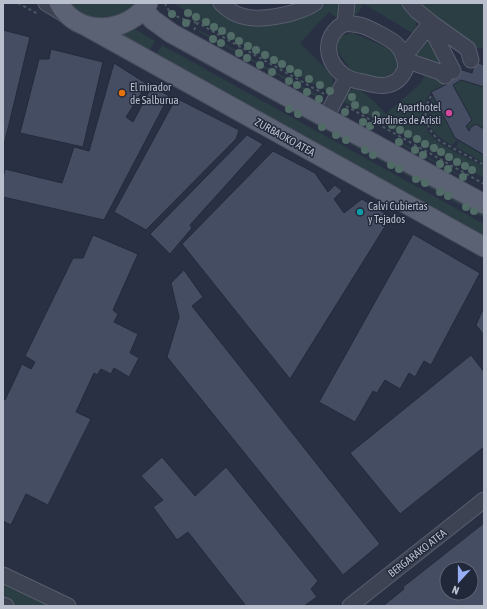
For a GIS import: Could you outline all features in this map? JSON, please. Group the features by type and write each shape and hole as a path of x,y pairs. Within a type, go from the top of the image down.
{"main road":[{"path":"59,3 61,8 80,23 98,28 120,26 130,21 146,6 153,20 171,33 484,204"},
{"name":"ZURBAOKO ATEA","path":"80,23 484,248"}],"street":[{"name":"ZURBAOKO ATEA","path":"46,3 80,23"},
{"path":"221,3 231,11 242,16 255,19 303,10 315,3"},
{"path":"345,23 347,3"},
{"path":"405,58 440,72 449,73 435,36 429,26 410,3"},
{"path":"345,23 363,26 398,45 405,58 406,67 397,82 386,86 375,86 347,77 330,59 328,47 331,36 338,26 345,23"},
{"path":"405,58 429,26"},
{"path":"429,26 468,49 471,60"},
{"path":"326,117 347,77"},
{"name":"BERGARAKO ATEA","path":"350,606 484,500"},
{"path":"3,575 68,606"}],"path":[{"path":"165,3 167,9 176,16 198,23"},
{"path":"431,96 427,103 425,116 428,127 435,137 484,166"}],"shaded area":[{"path":"68,3 136,3 124,13 110,19 102,20 80,14"},
{"path":"174,3 219,3 234,15 318,3 344,3 340,19 329,12 300,43 330,73 333,84 332,94 192,17"},
{"path":"352,3 407,3 418,19 414,34 364,4 357,14 351,13"},
{"path":"418,3 484,3 484,47 474,49"},
{"path":"133,28 155,41 149,51 118,35"},
{"path":"199,30 321,97 322,100 199,32"},
{"path":"353,33 396,53 401,65 393,73 387,76 368,78 356,74 346,64 340,55 337,46 338,39 346,34"},
{"path":"166,38 484,214 484,218 164,41"},
{"path":"432,38 449,71 412,52 419,41"},
{"path":"162,45 484,224 484,237 156,55"},
{"path":"426,72 445,80 447,84 432,92 424,105 424,119 429,132 438,142 484,167 484,178 342,101 350,90 359,90 370,97 386,114 421,83"},
{"path":"461,80 484,87 484,129 476,124 471,127 469,131 466,126 472,120 453,85"},
{"path":"433,96 458,140 452,145 438,136 430,126 428,113"},
{"path":"395,139 466,178 467,180 395,141"},
{"path":"459,141 484,155 484,163 456,147"},
{"path":"3,580 57,606 15,606 3,600"}],"building":[{"path":"3,30 30,37 3,149"},
{"path":"51,49 103,62 83,147 20,133 39,59 49,59"},
{"path":"475,62 484,65 484,87 461,80 453,85 472,120 466,126 469,131 471,127 476,124 484,129 484,155 455,138 431,92 447,84 445,80 462,70 472,73"},
{"path":"114,63 147,84 126,117 133,122 152,86 169,96 104,220 3,197 3,178 5,169 62,183 74,147 89,151"},
{"path":"176,98 239,130 236,139 146,230 114,212"},
{"path":"247,135 263,144 190,225 192,228 170,254 150,234"},
{"path":"273,151 315,173 328,192 335,185 342,191 334,199 344,213 362,199 391,217 290,379 182,244"},
{"path":"413,234 480,273 431,365 424,361 415,377 409,373 400,389 385,380 377,393 373,391 355,422 319,402"},
{"path":"93,235 138,254 113,310 118,314 114,322 138,334 130,353 139,358 129,377 114,368 111,374 101,369 97,375 94,373 76,412 91,419 48,505 26,494 11,525 3,521 3,399 5,400 22,364 31,369 35,362 25,356 73,258 83,258"},
{"path":"184,270 203,297 192,306 380,544 343,575 167,357 179,317 171,283"},
{"path":"484,307 484,335 476,325"},
{"path":"471,355 484,372 484,447 400,514 350,453"},
{"path":"162,457 195,496 226,467 318,581 311,589 317,597 304,606 246,606 188,532 177,540 153,507 163,500 141,476"},
{"path":"484,523 484,606 383,606 404,589 403,587"}],"place":[{"name":"El mirador de Salburua","path":"122,93"},
{"name":"Aparthotel Jardines de Aristi","path":"449,113"},
{"name":"Calvi Cubiertas y Tejados","path":"360,212"}]}
